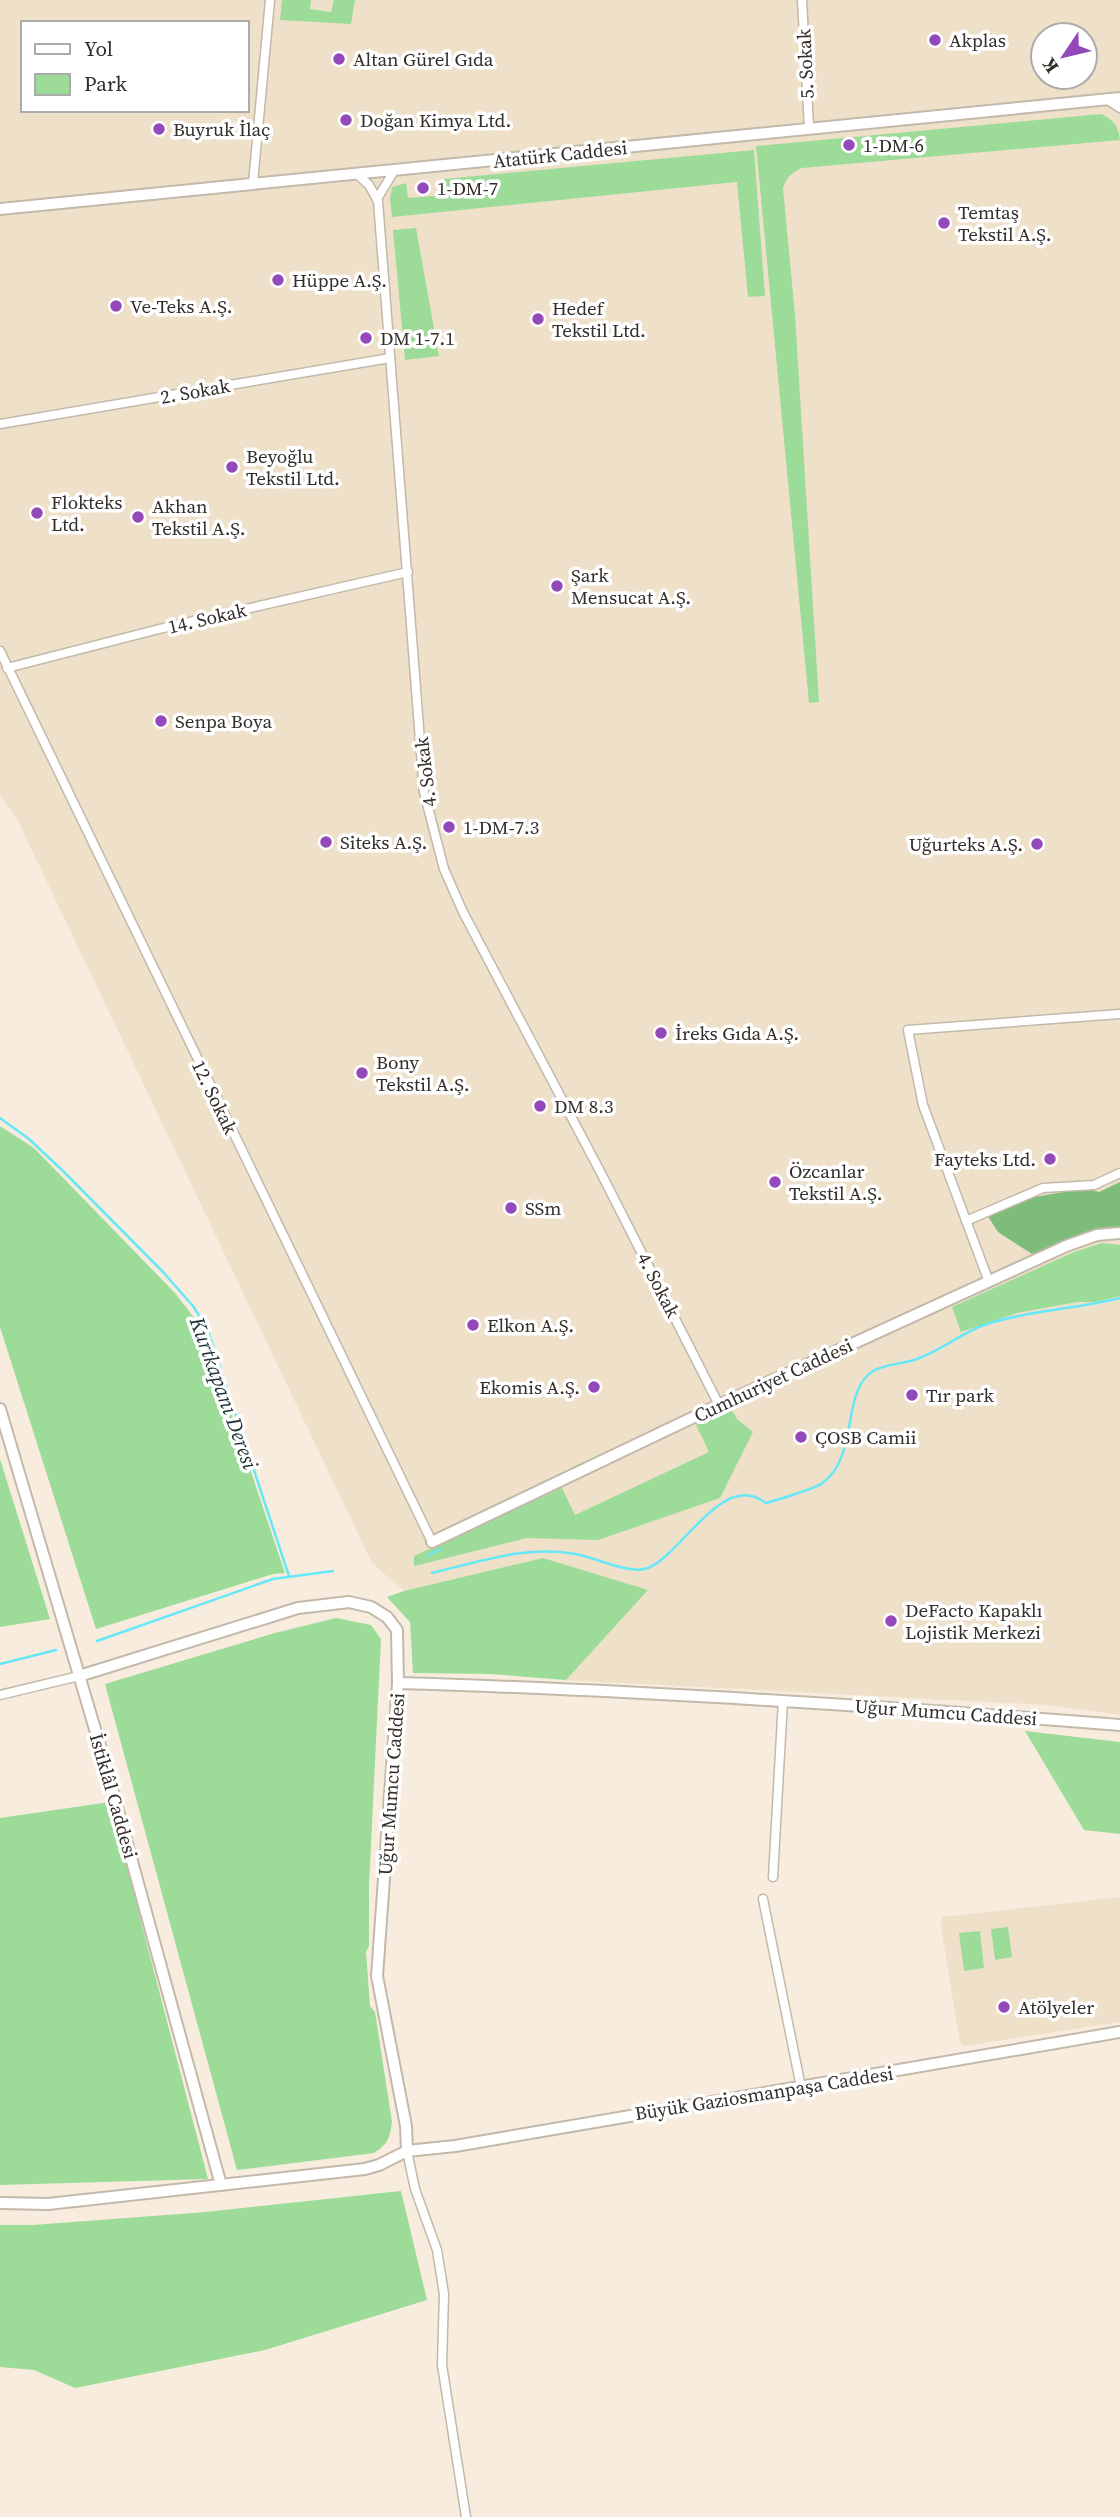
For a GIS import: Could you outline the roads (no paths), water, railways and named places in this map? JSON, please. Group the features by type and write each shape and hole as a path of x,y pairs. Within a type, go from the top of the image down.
{"street":[{"path":"253,183 270,0"},
{"name":"5. Sokak","path":"802,0 809,127"},
{"name":"Atatürk Caddesi","path":"0,209 1120,98"},
{"path":"1106,99 1120,108"},
{"path":"358,175 377,199 394,171"},
{"name":"4. Sokak","path":"377,199 425,792 444,869 463,912 602,1175 719,1405"},
{"name":"2. Sokak","path":"0,424 390,358"},
{"name":"14. Sokak","path":"7,668 163,628 408,572"},
{"name":"12. Sokak","path":"0,651 432,1542"},
{"path":"989,1282 923,1105 908,1030 1120,1014"},
{"path":"966,1221 1043,1188 1094,1185 1120,1173"},
{"name":"Cumhuriyet Caddesi","path":"432,1542 719,1405 1084,1239 1120,1233"},
{"name":"İstiklâl Caddesi","path":"0,1409 103,1756 221,2185"},
{"path":"0,1695 79,1676 299,1608 349,1602 371,1607 387,1617 397,1630 398,1683"},
{"name":"Uğur Mumcu Caddesi","path":"408,2151 406,2126 377,1976 398,1683 583,1689 783,1700 1120,1725"},
{"path":"773,1877 783,1700"},
{"path":"763,1899 801,2087"},
{"name":"Büyük Gaziosmanpaşa Caddesi","path":"408,2151 455,2146 1120,2032"},
{"path":"0,2203 48,2204 365,2169 408,2151 415,2189 437,2250 444,2294 442,2365 466,2517"}],"waterway":[{"name":"Kurtkapanı Deresi","path":"0,1118 29,1139 63,1171 163,1272 193,1306 207,1328 289,1576"},
{"path":"432,1573 506,1555 543,1551 580,1555 633,1569 648,1568 672,1551 710,1512 724,1502 737,1496 751,1496 766,1503 821,1484 833,1473 841,1458 856,1394 873,1371 924,1356 990,1323 1120,1298"},
{"path":"429,1555 440,1549"},
{"path":"97,1641 273,1579 333,1571"},
{"path":"0,1664 56,1650"}],"place":[{"name":"Akplas","path":"935,40"},
{"name":"Altan Gürel Gıda","path":"339,59"},
{"name":"Doğan Kimya Ltd.","path":"346,120"},
{"name":"Buyruk İlaç","path":"159,129"},
{"name":"1-DM-6","path":"849,145"},
{"name":"1-DM-7","path":"423,188"},
{"name":"Temtaş Tekstil A.Ş.","path":"944,223"},
{"name":"Hüppe A.Ş.","path":"278,280"},
{"name":"Ve-Teks A.Ş.","path":"116,306"},
{"name":"Hedef Tekstil Ltd.","path":"538,319"},
{"name":"DM 1-7.1","path":"366,338"},
{"name":"Beyoğlu Tekstil Ltd.","path":"232,467"},
{"name":"Flokteks Ltd.","path":"37,513"},
{"name":"Akhan Tekstil A.Ş.","path":"138,517"},
{"name":"Şark Mensucat A.Ş.","path":"557,586"},
{"name":"Senpa Boya","path":"161,721"},
{"name":"1-DM-7.3","path":"449,827"},
{"name":"Siteks A.Ş.","path":"326,842"},
{"name":"Uğurteks A.Ş.","path":"1037,844"},
{"name":"İreks Gıda A.Ş.","path":"661,1033"},
{"name":"Bony Tekstil A.Ş.","path":"362,1073"},
{"name":"DM 8.3","path":"540,1106"},
{"name":"Fayteks Ltd.","path":"1050,1159"},
{"name":"Özcanlar Tekstil A.Ş.","path":"775,1182"},
{"name":"SSm","path":"511,1208"},
{"name":"Elkon A.Ş.","path":"473,1325"},
{"name":"Ekomis A.Ş.","path":"594,1387"},
{"name":"Tır park","path":"912,1395"},
{"name":"ÇOSB Camii","path":"801,1437"},
{"name":"DeFacto Kapaklı Lojistik Merkezi","path":"891,1621"},
{"name":"Atölyeler","path":"1004,2007"}]}
